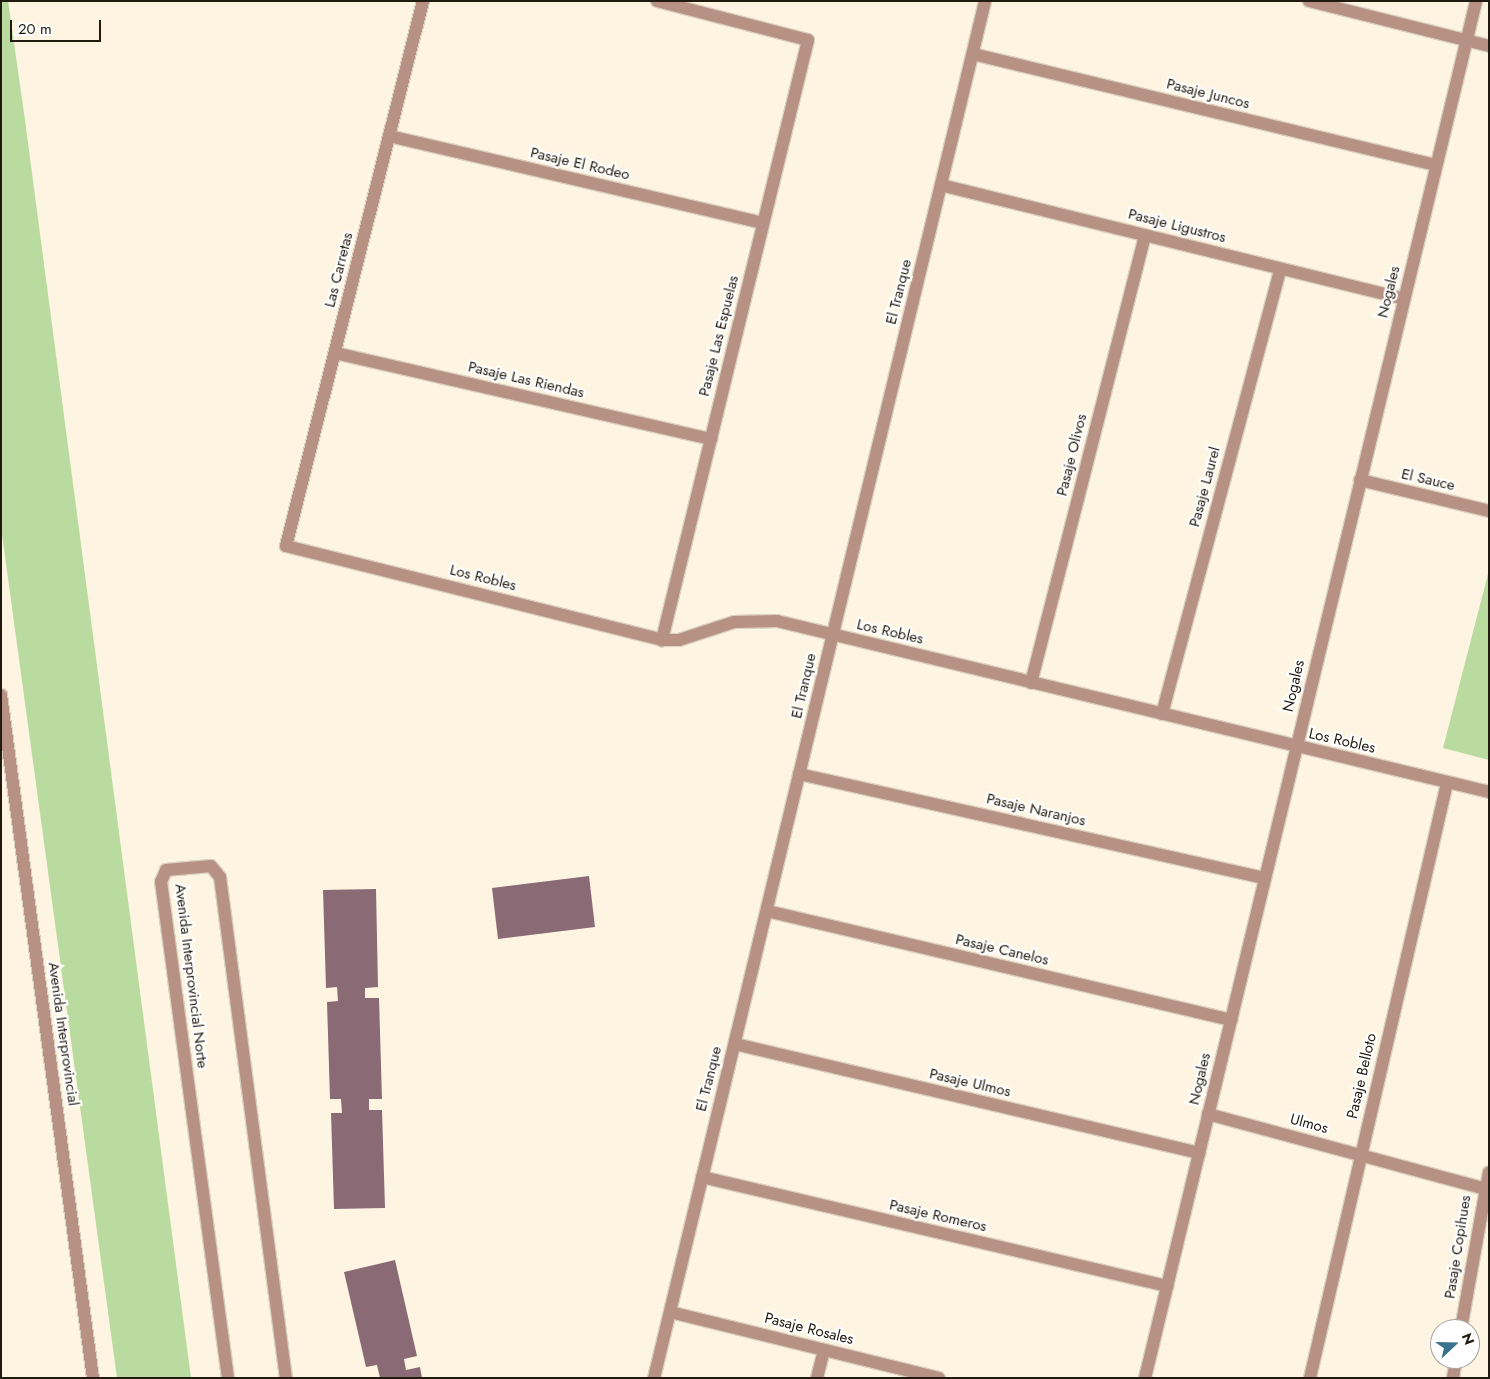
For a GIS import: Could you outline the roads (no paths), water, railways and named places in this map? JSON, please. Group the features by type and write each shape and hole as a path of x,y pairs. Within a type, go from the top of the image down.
{"street":[{"name":"Las Carretas","path":"286,546 423,1"},
{"name":"Pasaje Las Espuelas","path":"657,1 808,40 662,640"},
{"name":"El Tranque","path":"654,1378 985,1"},
{"path":"1309,1 1489,46"},
{"name":"Nogales","path":"1145,1378 1476,1"},
{"name":"Pasaje Juncos","path":"973,54 1436,165"},
{"name":"Pasaje El Rodeo","path":"389,136 763,223"},
{"name":"Pasaje Ligustros","path":"941,185 1404,299"},
{"name":"Pasaje Olivos","path":"1031,683 1145,235"},
{"name":"Pasaje Laurel","path":"1162,714 1280,269"},
{"name":"Pasaje Las Riendas","path":"335,353 711,439"},
{"name":"El Sauce","path":"1360,480 1489,511"},
{"name":"Los Robles","path":"286,546 662,640 679,640 756,619 1489,792"},
{"name":"Avenida Interprovincial","path":"1,695 93,1378"},
{"name":"Pasaje Naranjos","path":"800,774 1265,878"},
{"name":"Pasaje Belloto","path":"1313,1377 1360,1155 1447,783"},
{"name":"Avenida Interprovincial Norte","path":"228,1378 161,882 166,870 211,866 220,877 286,1378"},
{"name":"Pasaje Canelos","path":"766,911 1231,1020"},
{"name":"Pasaje Ulmos","path":"735,1044 1199,1153"},
{"name":"Ulmos","path":"1208,1114 1486,1189"},
{"name":"Pasaje Copihues","path":"1463,1319 1489,1172"},
{"name":"Pasaje Romeros","path":"702,1177 1167,1286"},
{"name":"Pasaje Rosales","path":"670,1312 939,1378"},
{"path":"817,1378 824,1350"}]}
